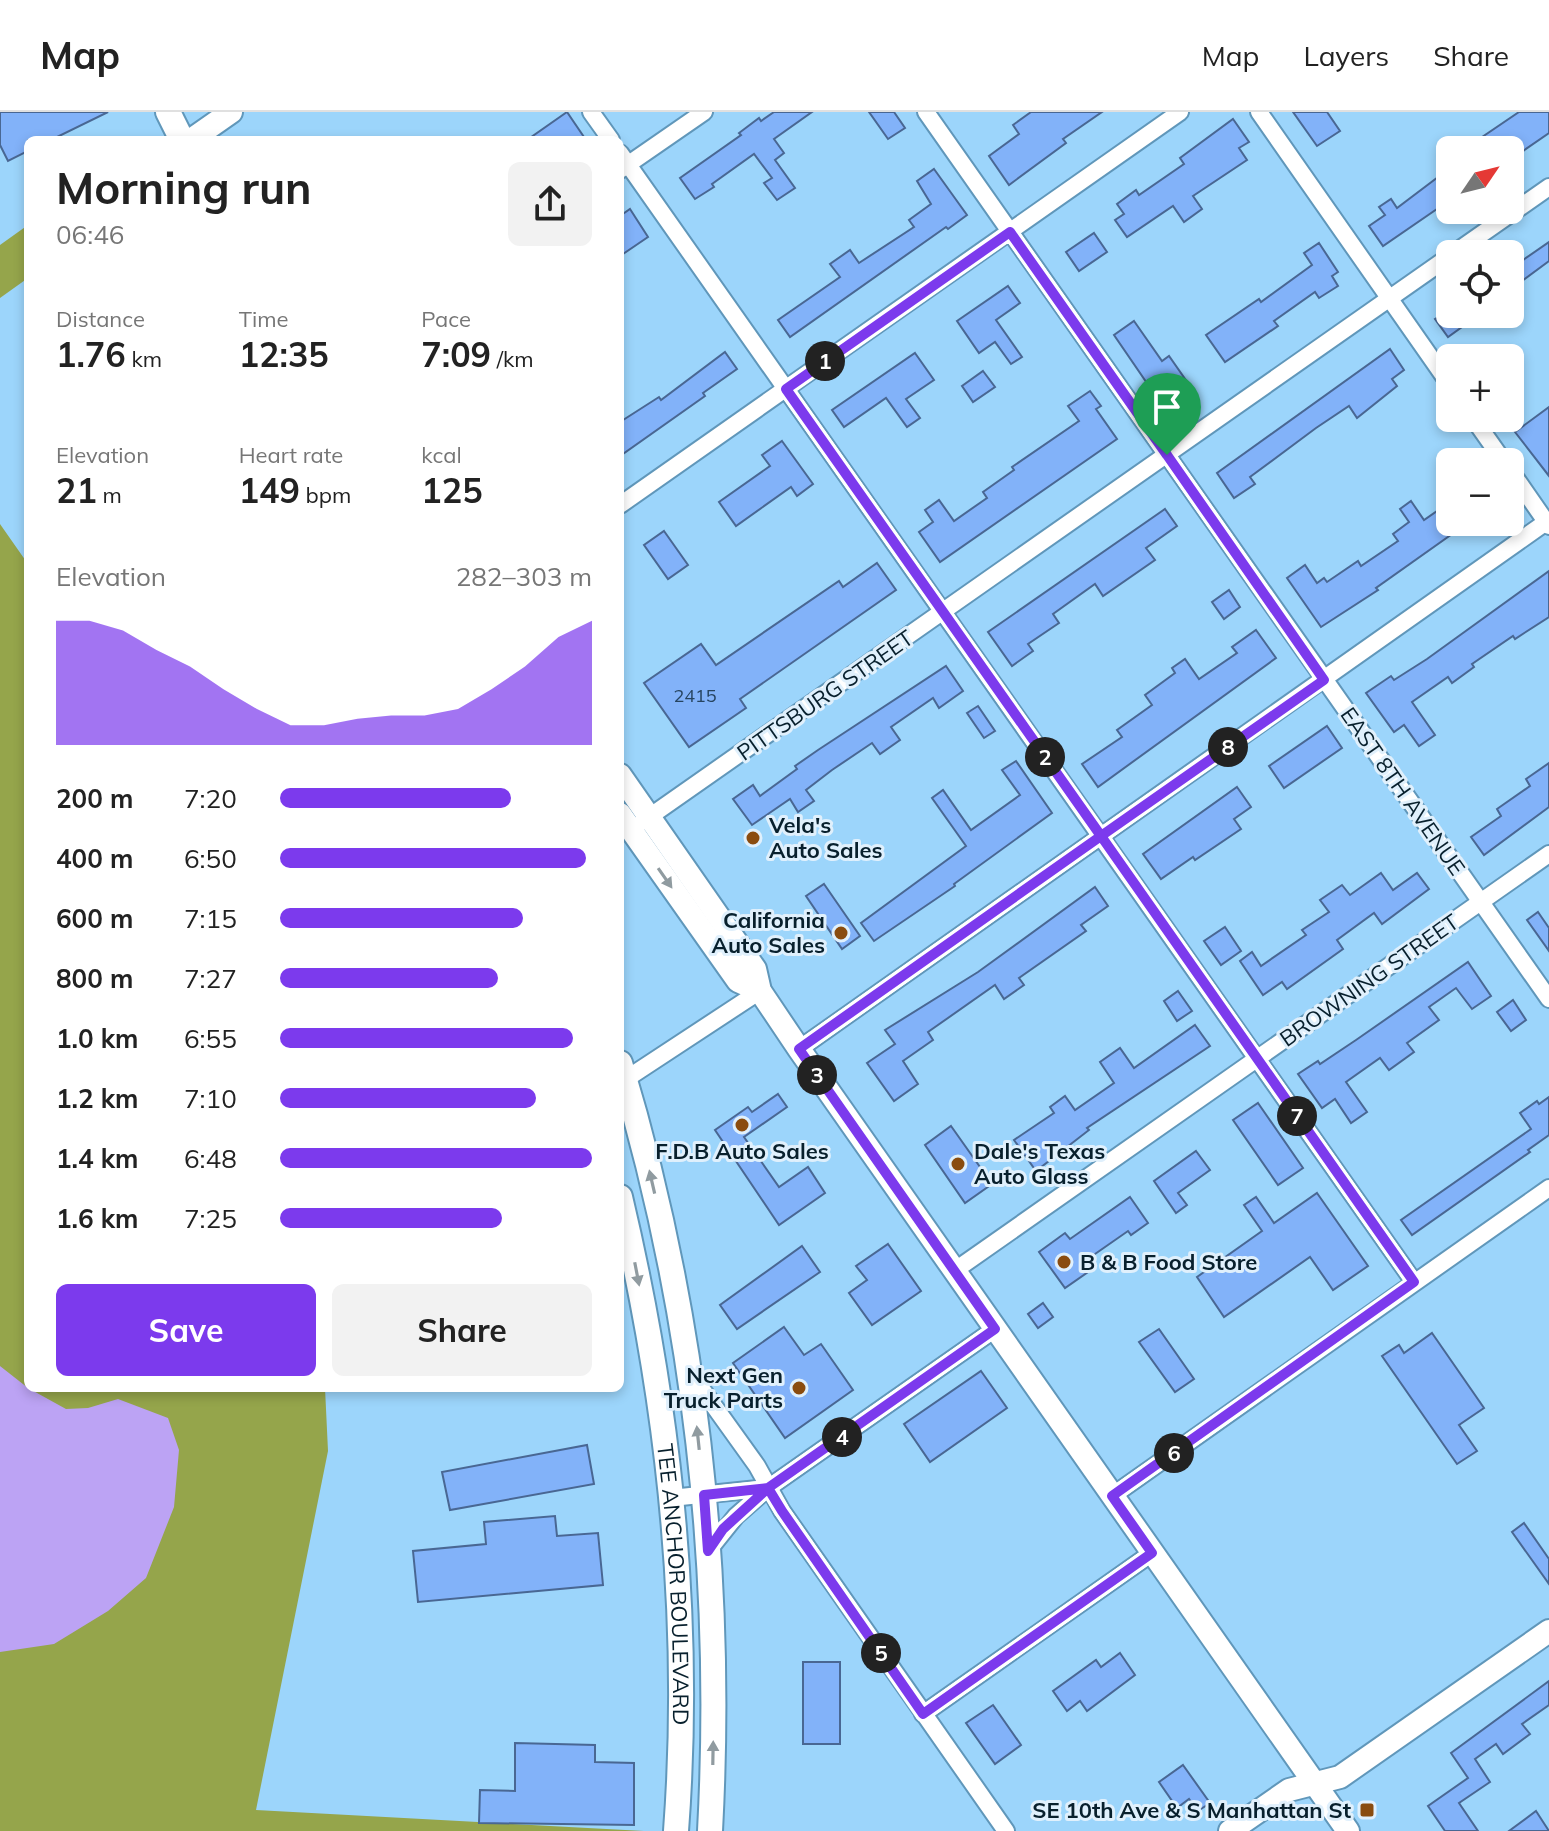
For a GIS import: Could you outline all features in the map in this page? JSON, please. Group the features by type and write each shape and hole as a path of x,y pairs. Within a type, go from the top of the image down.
{"main road":[{"path":"168,112 180,136"},
{"path":"197,136 231,112"},
{"path":"624,789 633,820 738,981 760,991 1348,1831"},
{"name":"TEE ANCHOR BOULEVARD","path":"624,1083 651,1178 690,1373 704,1495 715,1659 710,1831"},
{"name":"TEE ANCHOR BOULEVARD","path":"624,1217 653,1365 671,1498 681,1688 676,1831"},
{"path":"1230,1831 1289,1790 1340,1777 1549,1631"}],"street":[{"path":"591,112 608,136"},
{"path":"624,162 704,112"},
{"name":"EAST 8TH AVENUE","path":"926,112 1549,999"},
{"path":"624,502 1180,112"},
{"path":"1259,112 1436,365"},
{"path":"624,164 786,389 1414,1282"},
{"name":"PITTSBURG STREET","path":"1473,240 1549,187"},
{"name":"PITTSBURG STREET","path":"633,820 943,612 1436,266"},
{"path":"799,1049 1548,522 1524,489"},
{"name":"BROWNING STREET","path":"954,1271 1549,854"},
{"path":"624,1075 760,991"},
{"path":"1112,1496 1549,1188"},
{"path":"708,1551 723,1529 768,1488 995,1329"},
{"path":"690,1373 757,1466 782,1511 1006,1831"},
{"path":"671,1498 768,1488"},
{"path":"923,1714 1152,1553"}],"green space":[{"path":"24,228 24,281 0,298 0,245"},
{"path":"0,524 24,558 24,1392 325,1392 328,1451 256,1810 644,1831 0,1831"}],"shaded area":[{"path":"0,1366 24,1385 24,1392 35,1392 66,1409 88,1408 118,1399 168,1418 179,1450 174,1507 146,1578 108,1611 54,1644 0,1652"}],"building":[{"path":"0,112 108,112 59,136 24,136 24,153 8,161 0,145"},
{"path":"567,112 583,136 533,136"},
{"path":"774,112 812,112 774,139 784,153 775,160 795,188 777,200 764,183 772,178 754,154 695,199 680,178 741,135 739,133 759,118 761,121"},
{"path":"869,112 894,112 905,128 888,139"},
{"path":"1031,112 1102,112 1063,139 1066,143 1009,185 989,156 1019,134 1013,125"},
{"path":"1293,112 1327,112 1340,131 1317,146"},
{"path":"1519,112 1549,112 1549,133 1524,150 1524,136 1484,136"},
{"path":"1233,119 1249,142 1239,148 1247,160 1193,196 1202,209 1184,222 1173,206 1127,237 1115,220 1124,214 1117,204 1136,190 1139,195 1184,164 1180,158"},
{"path":"934,169 967,215 790,337 778,320 840,277 830,264 850,250 859,263 914,227 909,220 931,204 917,181"},
{"path":"1436,179 1436,210 1383,246 1369,226 1385,215 1379,207 1391,199 1397,208"},
{"path":"630,209 648,237 624,253 624,213"},
{"path":"1094,233 1107,252 1079,271 1066,252"},
{"path":"1549,242 1549,261 1524,280 1524,259"},
{"path":"1319,243 1338,272 1332,276 1338,286 1319,298 1315,292 1274,321 1278,326 1225,362 1206,335 1259,299 1261,302 1312,265 1304,253"},
{"path":"1008,286 1020,303 996,320 1022,357 1011,364 995,342 979,353 957,321"},
{"path":"1134,321 1162,361 1169,356 1190,386 1162,405 1114,335"},
{"path":"1442,328 1461,328 1448,337"},
{"path":"1390,349 1404,370 1392,379 1397,386 1357,418 1349,406 1316,428 1250,477 1255,484 1234,498 1217,473"},
{"path":"725,352 737,369 703,393 705,396 624,453 624,419 659,397 661,400"},
{"path":"915,353 934,380 906,399 920,418 907,427 886,398 844,427 832,410"},
{"path":"983,371 995,387 973,402 962,386"},
{"path":"1090,391 1101,406 1096,409 1117,439 940,562 919,532 933,522 925,510 939,500 954,521 987,498 983,492 1014,470 1012,467 1079,421 1068,406"},
{"path":"1549,407 1549,476 1515,432 1524,432 1524,425"},
{"path":"782,441 813,484 797,496 791,487 736,526 719,502 770,466 762,455"},
{"path":"1411,501 1424,520 1436,512 1436,536 1449,536 1376,588 1378,590 1321,627 1287,578 1305,565 1317,583 1324,578 1327,582 1358,561 1361,566 1398,541 1393,534 1409,522 1400,509"},
{"path":"1165,509 1177,526 1146,548 1155,560 1103,596 1095,584 1053,614 1059,623 1028,644 1033,651 1012,666 988,632"},
{"path":"664,531 688,565 668,579 644,545"},
{"path":"877,563 896,590 740,699 746,708 689,747 644,683 701,644 716,665 839,581 843,587"},
{"path":"1549,571 1549,617 1515,639 1513,636 1472,664 1474,667 1452,683 1448,677 1412,702 1435,735 1419,746 1404,725 1394,732 1366,693 1391,676 1394,680 1427,659"},
{"path":"1229,590 1240,607 1224,619 1212,602"},
{"path":"1256,630 1276,658 1098,787 1082,764 1122,737 1117,730 1152,705 1145,695 1175,673 1172,668 1185,659 1199,679 1237,653 1232,647"},
{"path":"946,666 963,691 939,708 933,698 891,727 900,740 880,754 872,743 832,770 806,790 814,801 798,812 790,799 752,825 733,799 753,785 760,796 797,769 795,766"},
{"path":"978,706 995,731 984,738 967,713"},
{"path":"1327,726 1342,748 1284,788 1269,766"},
{"path":"1016,761 1052,813 955,886 874,941 861,923 966,846 932,798 943,790 971,830 1020,795 1002,770"},
{"path":"1549,763 1549,807 1484,855 1471,837 1501,816 1497,809 1530,786 1526,779"},
{"path":"1237,787 1251,807 1234,819 1241,829 1161,879 1143,854"},
{"path":"1381,873 1393,890 1417,873 1429,889 1382,924 1374,913 1337,940 1343,949 1287,989 1282,982 1263,995 1240,961 1252,952 1261,966 1306,935 1302,930 1329,912 1320,900 1342,885 1350,895"},
{"path":"824,884 860,936 842,949 806,896"},
{"path":"1095,887 1108,906 1081,925 1086,931 1019,978 1024,985 1004,999 995,985 928,1032 933,1040 903,1061 918,1084 894,1101 867,1063 895,1044 885,1030 978,972"},
{"path":"1538,912 1549,928 1549,951 1527,920"},
{"path":"1225,927 1241,951 1221,965 1204,941"},
{"path":"1468,962 1491,996 1472,1009 1456,988 1429,1007 1439,1020 1407,1043 1414,1052 1389,1070 1380,1058 1346,1082 1367,1112 1351,1123 1335,1099 1322,1108 1298,1074 1318,1061 1320,1064"},
{"path":"1178,991 1192,1011 1177,1021 1164,1001"},
{"path":"1513,1000 1526,1020 1511,1031 1497,1012"},
{"path":"1195,1025 1210,1046 1087,1128 1089,1130 1036,1171 1014,1140 1054,1113 1050,1107 1065,1096 1075,1110 1114,1083 1100,1062 1120,1048 1134,1068"},
{"path":"778,1094 787,1107 744,1137 779,1187 808,1167 825,1193 779,1225 715,1130 748,1107 752,1112"},
{"path":"1549,1097 1549,1135 1528,1150 1530,1152 1412,1235 1401,1220 1531,1129 1520,1113"},
{"path":"1258,1103 1303,1168 1278,1185 1233,1120"},
{"path":"951,1126 992,1184 965,1203 925,1145"},
{"path":"1196,1151 1210,1170 1178,1193 1187,1205 1176,1213 1154,1181"},
{"path":"1317,1193 1368,1266 1333,1290 1310,1257 1224,1317 1197,1277 1262,1231 1244,1205 1256,1197 1274,1223"},
{"path":"1130,1197 1148,1223 1131,1235 1128,1231 1085,1261 1091,1270 1065,1288 1039,1252 1065,1233 1070,1239"},
{"path":"888,1244 921,1291 872,1325 849,1293 867,1280 856,1266"},
{"path":"802,1246 820,1272 737,1329 720,1305"},
{"path":"1043,1303 1053,1317 1038,1328 1028,1314"},
{"path":"784,1327 804,1355 821,1344 853,1390 785,1438 733,1363"},
{"path":"1159,1329 1194,1379 1175,1392 1139,1342"},
{"path":"1432,1333 1484,1408 1459,1425 1477,1451 1457,1464 1382,1356 1399,1345 1404,1353"},
{"path":"981,1371 1007,1408 930,1462 904,1424"},
{"path":"587,1445 594,1484 450,1510 442,1472"},
{"path":"555,1516 557,1536 598,1533 603,1585 418,1602 413,1551 486,1544 484,1522"},
{"path":"1524,1523 1549,1559 1549,1584 1512,1532"},
{"path":"1120,1653 1135,1675 1087,1711 1080,1701 1067,1711 1053,1691 1096,1660 1101,1667"},
{"path":"803,1662 840,1662 840,1744 803,1744"},
{"path":"1549,1681 1549,1705 1522,1724 1530,1734 1503,1754 1496,1744 1475,1759 1490,1782 1459,1803 1478,1831 1445,1831 1428,1806 1468,1778 1451,1753"},
{"path":"993,1705 1021,1745 995,1764 966,1723"},
{"path":"515,1743 595,1745 595,1762 634,1763 634,1825 479,1823 480,1790 515,1791"},
{"path":"1183,1765 1210,1803 1198,1811 1189,1799 1177,1808 1159,1782"},
{"path":"1536,1811 1549,1831 1509,1831"}],"place":[{"name":"Vela's Auto Sales","path":"753,838"},
{"name":"California Auto Sales","path":"841,933"},
{"name":"F.D.B Auto Sales","path":"742,1125"},
{"name":"Dale's Texas Auto Glass","path":"958,1164"},
{"name":"B & B Food Store","path":"1064,1262"},
{"name":"Next Gen Truck Parts","path":"799,1388"},
{"name":"SE 10th Ave & S Manhattan St","path":"1367,1810"}],"route":[{"path":"1167,455 1010,232 786,389 1101,836 799,1049 995,1329 768,1488 723,1529 708,1551 704,1495 768,1488 923,1714 1152,1553 1112,1496 1414,1282 1101,836 1324,680 1167,455"}]}
